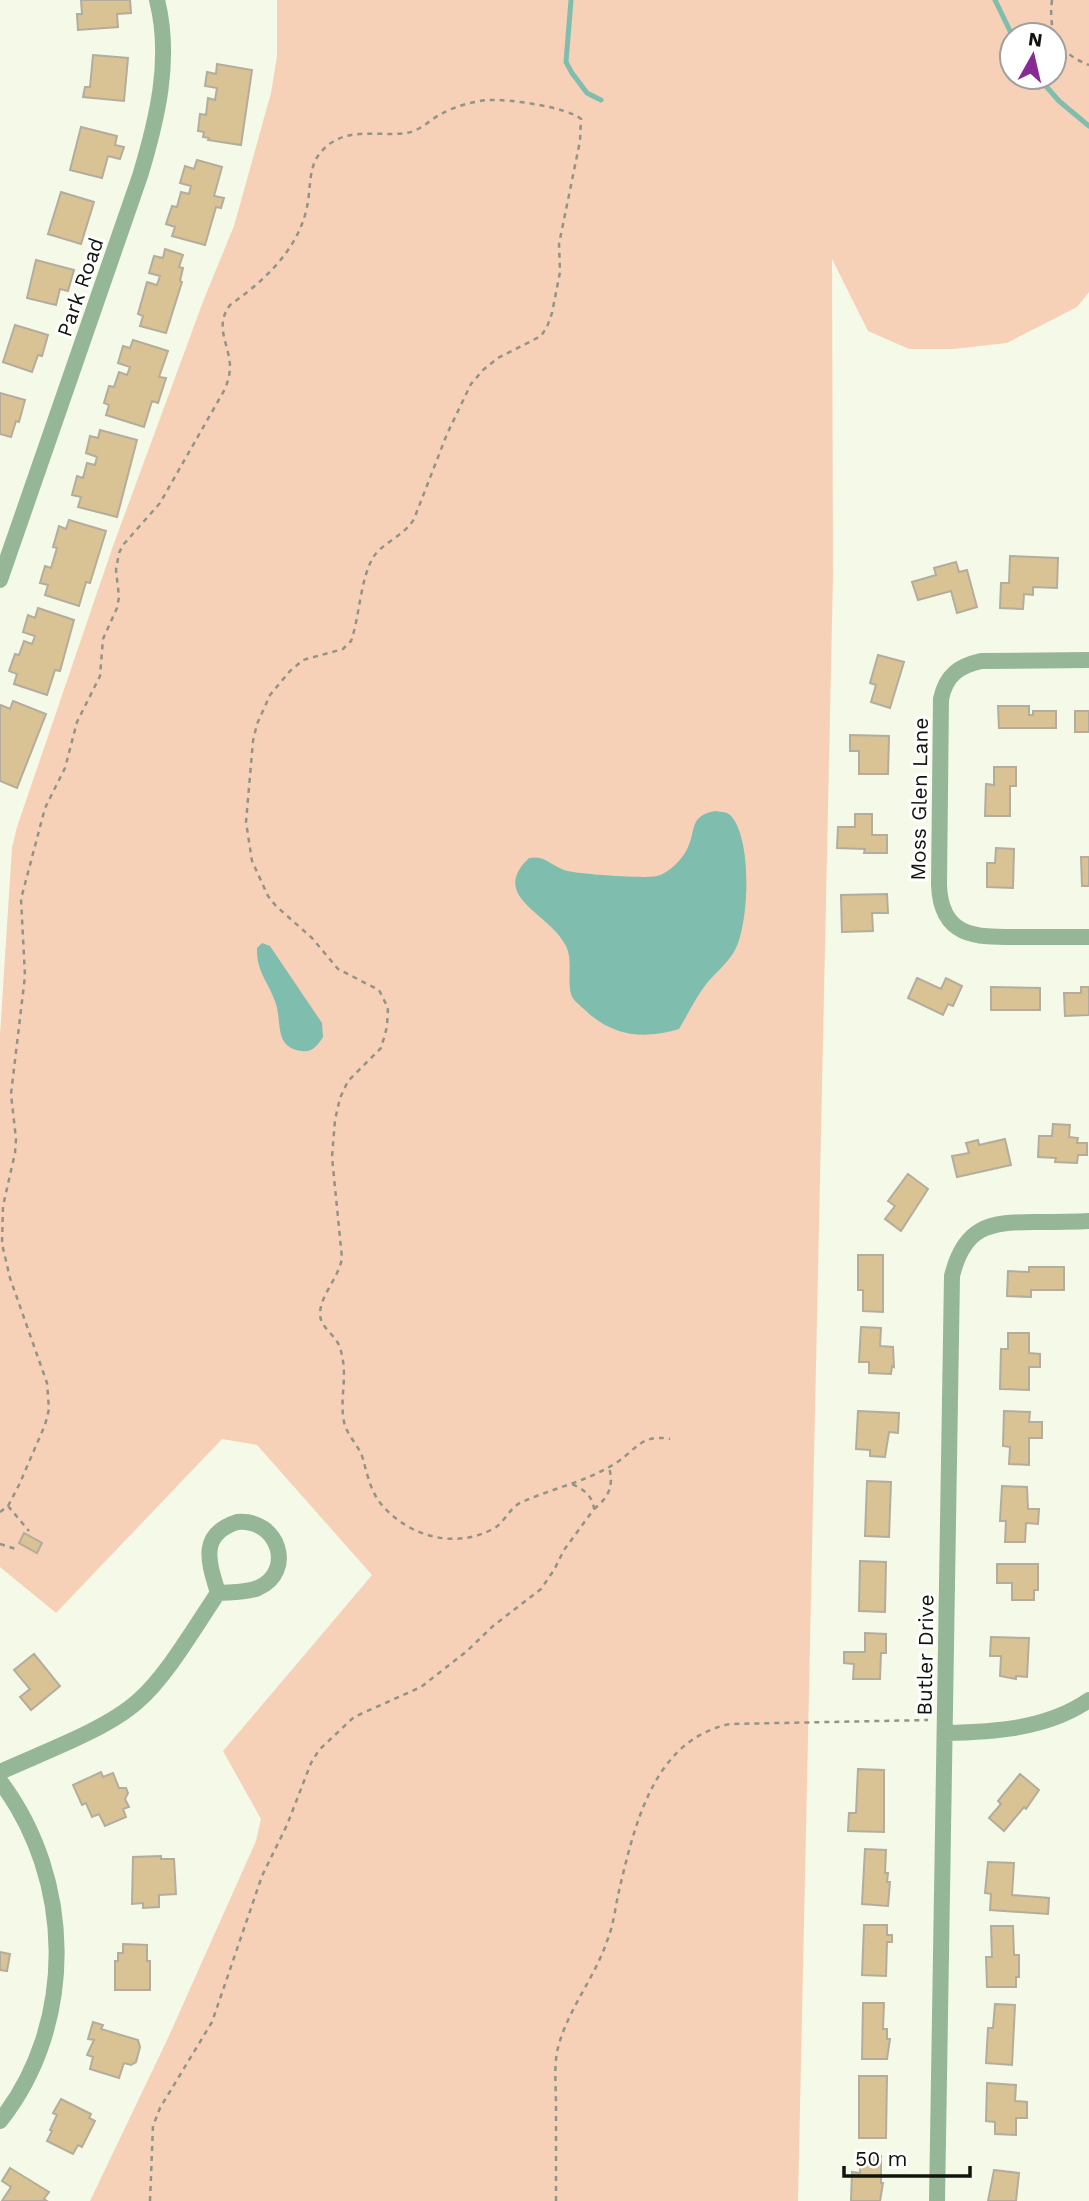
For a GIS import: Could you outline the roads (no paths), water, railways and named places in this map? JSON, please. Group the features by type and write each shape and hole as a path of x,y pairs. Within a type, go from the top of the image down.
{"street":[{"name":"Park Road","path":"0,580 152,137 160,98 164,49 157,0"},
{"name":"Moss Glen Lane","path":"1089,660 981,661 966,664 949,677 941,699 939,899 946,916 968,934 986,937 1089,937"},
{"name":"Butler Drive","path":"937,2201 950,1291 955,1263 967,1241 985,1227 1012,1222 1089,1221"},
{"path":"0,1772 105,1723 139,1700 153,1685 218,1593 253,1590 272,1577 278,1563 278,1548 265,1529 252,1522 237,1522 223,1528 213,1539 209,1560 218,1593"},
{"path":"945,1733 1020,1727 1053,1718 1089,1700"},
{"path":"0,1781 23,1815 42,1859 56,1918 57,1948 55,1986 46,2036 22,2089 0,2121"}],"water":[{"path":"715,811 730,815 737,826 745,861 746,902 740,938 735,950 703,988 679,1029 641,1035 606,1025 595,1019 572,996 566,946 558,934 518,894 515,884 518,872 529,858 534,857 570,872 657,876 671,869 683,856 697,820"},
{"path":"262,943 270,946 322,1023 323,1037 312,1050 293,1049 283,1040 276,1004 257,956 257,948"}],"waterway":[{"path":"571,0 566,62 587,93 601,100"},
{"path":"995,0 1005,21"},
{"path":"1050,91 1089,126"}]}
